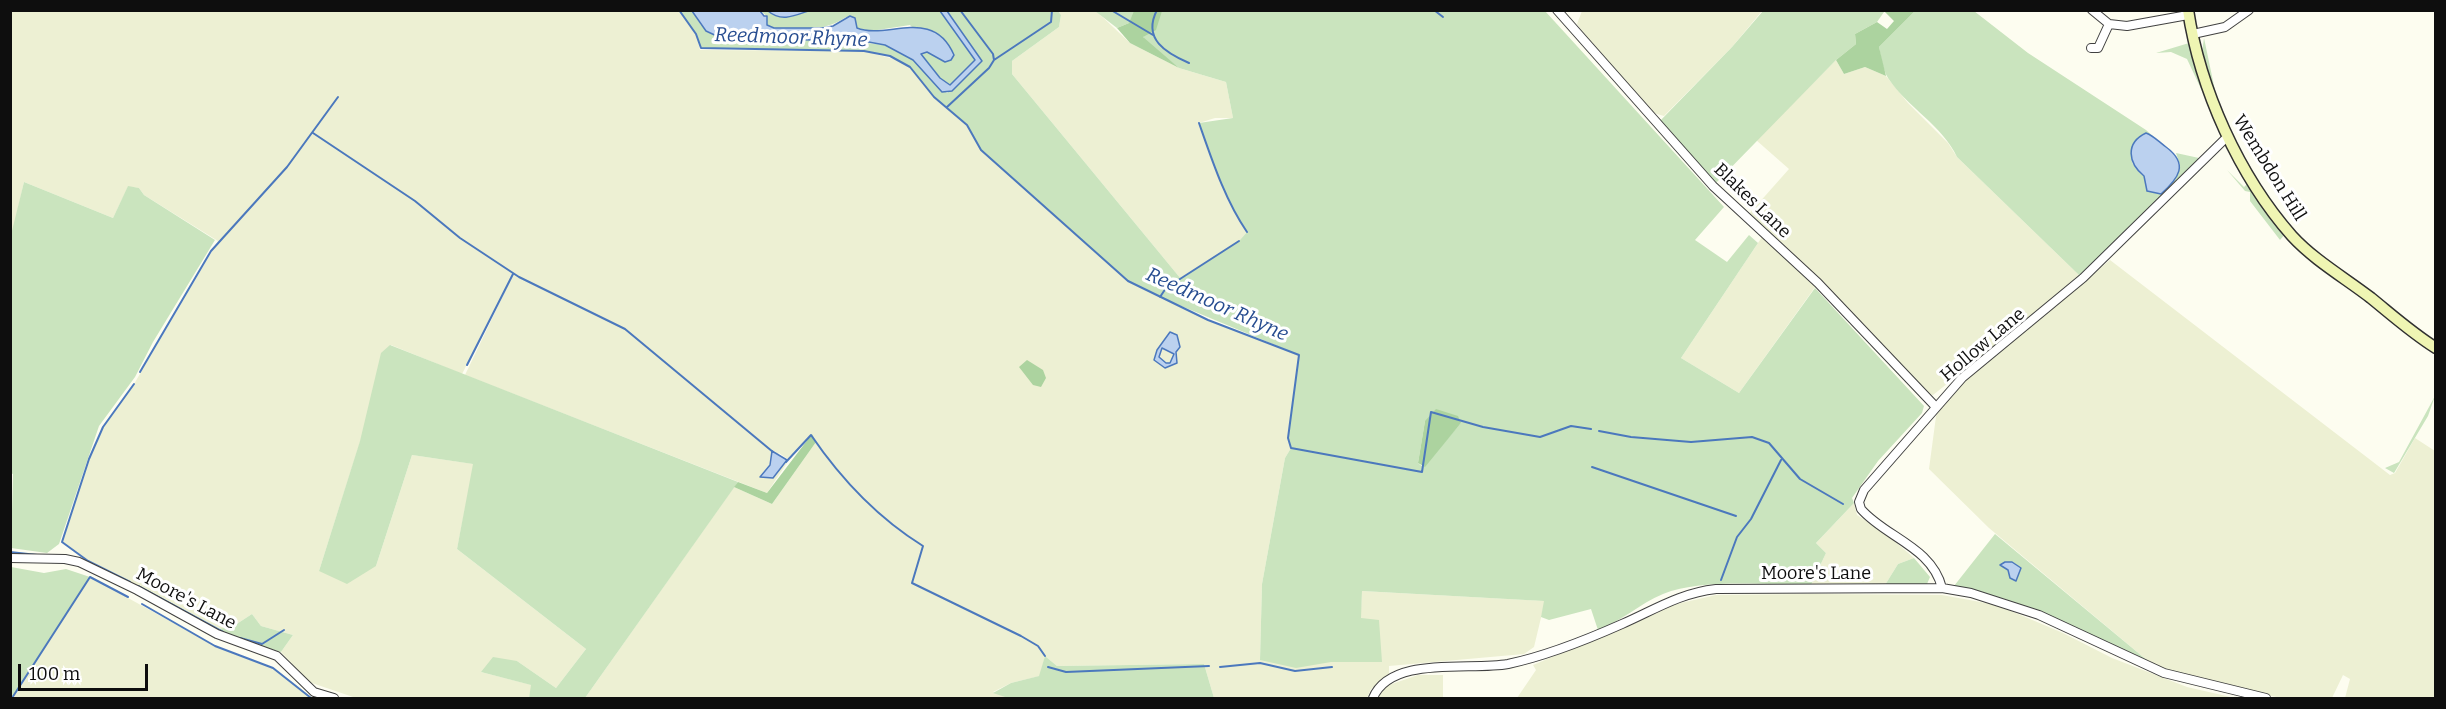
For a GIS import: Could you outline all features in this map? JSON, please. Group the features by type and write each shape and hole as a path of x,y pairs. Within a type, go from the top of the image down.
{"main road":[{"name":"Wembdon Hill","path":"2188,13 2210,96 2227,137 2270,206 2296,239 2436,348"}],"street":[{"name":"Blakes Lane","path":"1557,10 1713,186 1818,284 1935,406"},
{"path":"2092,10 2109,24 2127,26 2188,13"},
{"path":"2193,34 2225,27 2249,10"},
{"path":"2091,48 2098,48 2101,44 2109,24"},
{"name":"Hollow Lane","path":"1942,588 1934,569 1920,554 1865,514 1859,502 1864,490 1935,406 1962,378 2083,278 2227,137"},
{"name":"Moore's Lane","path":"10,558 65,559 79,562 137,590 217,634 276,656 315,692 334,699"},
{"name":"Moore's Lane","path":"1372,699 1381,685 1400,674 1447,667 1494,666 1520,661 1620,625 1661,604 1695,592 1716,589 1942,588 2019,607 2164,673 2266,699"}],"green space":[{"path":"679,10 696,34 700,50 864,51 901,61 916,73 934,97 967,125 981,150 1128,281 1208,320 1299,355 1288,438 1291,448 1285,458 1262,584 1260,660 1358,662 1362,591 1545,601 1534,647 1524,654 1389,666 1389,676 1371,689 1367,698 1214,698 1204,664 1057,666 1045,656 1040,676 1011,683 993,692 1008,698 585,698 734,487 772,504 816,442 811,434 789,460 779,453 760,476 773,478 787,463 767,493 465,375 513,275 462,374 391,345 319,571 376,566 412,455 474,464 457,549 586,649 556,688 517,661 481,672 532,685 529,698 356,698 309,682 281,652 293,635 261,626 252,614 232,627 217,629 88,561 62,542 89,459 103,427 134,384 218,241 144,195 139,188 128,187 113,218 24,182 11,239 11,11"},
{"path":"1095,10 1130,43 1179,68 1226,82 1233,118 1215,118 1199,123 1238,218 1247,232 1239,241 1181,279 1012,74 1012,61 1059,27 1061,15 1058,11"},
{"path":"679,11 692,11 701,25 885,45 913,60 947,93 982,61 947,11 1058,11 1061,15 1059,27 1012,61 1012,74 1181,279 1239,241 1247,232 1226,193 1199,123 1233,118 1226,82 1179,68 1146,42 1143,37 1162,11 1545,11 1724,207 1695,240 1727,262 1749,235 1758,243 1681,358 1739,393 1815,288 1924,406 1922,413 1878,461 1852,498 1854,503 1816,543 1826,553 1811,585 1716,584 1679,589 1654,598 1598,630 1591,609 1549,620 1541,617 1544,601 1362,591 1361,618 1379,620 1382,662 1331,662 1296,668 1260,660 1262,584 1285,458 1291,448 1288,438 1299,355 1162,298 1128,281 981,150 967,125 934,97 910,67 890,56 864,51 701,48 696,34","holes":["1425,421 1461,423 1423,467 1418,463"]},
{"path":"760,11 797,15 808,11 940,11 975,60 950,85 946,85 921,54 927,52 945,62 910,25 871,31 857,28 855,21 846,17 821,27 774,28 767,25 767,16"},
{"path":"1095,11 1137,11 1129,23 1117,28"},
{"path":"1134,11 1162,11 1156,30 1143,37 1179,68 1130,43 1117,28 1129,23"},
{"path":"1582,11 1762,11 1732,47 1664,116 1650,112 1594,48 1577,24"},
{"path":"1763,11 1884,12 1877,22 1855,34 1856,44 1836,60 1713,186 1659,122 1732,47"},
{"path":"1884,11 1915,11 1879,47 1886,76 1865,67 1844,74 1836,60 1856,44 1855,34 1877,22 1887,29 1894,21"},
{"path":"1915,11 1974,11 2028,53 2146,130 2155,138 2150,135 2141,136 2131,157 2134,166 2144,176 2147,191 2161,194 2180,165 2176,153 2199,158 2162,199 2081,277 1957,157 1943,136 1888,78 1879,47"},
{"path":"2204,38 2217,100 2202,53"},
{"path":"2189,43 2202,91 2187,59 2171,52 2156,53"},
{"path":"1836,60 1844,74 1865,67 1886,76 1908,103 1948,143 1957,157 2081,277 1933,395 1928,394 1749,214 1789,169 1756,140"},
{"path":"2227,170 2244,187 2249,182 2285,234 2280,240 2250,201 2250,192 2245,191"},
{"path":"24,182 113,218 128,186 139,188 144,195 215,240 153,342 135,377 99,426 59,544 47,553 11,548 13,474 10,473 10,239"},
{"path":"1764,234 1818,283 1739,393 1681,358"},
{"path":"2110,260 2390,475 2395,473 2415,438 2435,451 2435,698 2345,698 2350,679 2343,675 2332,698 2281,698 2227,687 2154,666 1989,528 1929,469 1937,409 1960,384"},
{"path":"390,345 738,482 585,698 529,698 531,685 481,672 493,657 517,661 556,688 586,649 457,549 473,464 412,455 376,566 347,584 319,571 360,441 381,353"},
{"path":"1027,360 1043,370 1046,378 1041,387 1033,385 1019,367"},
{"path":"2435,396 2428,416 2394,473 2385,468 2399,462"},
{"path":"1436,409 1458,416 1461,423 1425,467 1418,463 1425,421"},
{"path":"812,434 816,442 772,504 734,487 738,482 767,493"},
{"path":"1854,503 1857,515 1884,532 1914,558 1898,564 1885,585 1811,585 1826,553 1816,543"},
{"path":"1995,534 2154,666 2039,612 2005,599 1954,586"},
{"path":"1914,558 1930,577 1927,584 1885,585 1898,564"},
{"path":"11,567 44,573 66,569 90,577 12,698"},
{"path":"90,577 215,646 273,668 311,698 12,698"},
{"path":"1716,595 1942,595 1997,605 2063,633 2112,658 2187,687 2235,698 1517,698 1536,670 1533,665 1672,605"},
{"path":"252,614 261,626 293,635 281,652 230,636 217,629 232,627"},
{"path":"1045,656 1057,666 1204,664 1214,698 1008,698 993,693 1011,683 1039,676"},
{"path":"1418,675 1443,675 1443,698 1378,698 1386,686"}],"water":[{"path":"692,11 760,11 767,16 767,25 774,28 822,28 833,26 850,16 855,18 857,28 869,31 922,28 934,32 945,40 954,55 951,60 945,62 927,52 921,54 940,78 950,85 975,60 940,11 947,11 982,61 952,91 942,92 913,60 885,45 863,41 721,38 706,31"},
{"path":"768,11 808,11 783,17"},
{"path":"2146,133 2173,153 2179,165 2177,177 2161,194 2147,191 2144,176 2132,159 2131,153 2135,142"},
{"path":"1170,332 1177,335 1180,347 1176,352 1177,363 1165,368 1154,360 1157,350","holes":["1162,348 1174,354 1170,363 1166,363 1159,357"]},
{"path":"772,451 787,460 773,478 760,477 770,465"},
{"path":"2012,562 2021,568 2016,581 2010,578 2008,570 2000,565"}],"waterway":[{"name":"Reedmoor Rhyne","path":"679,10 696,34 701,48 864,51 890,56 910,67 934,97 967,125 981,150 1128,281 1208,320 1299,355 1288,438 1291,448 1422,472 1431,412 1483,427 1540,437 1571,426 1591,429"},
{"path":"947,107 989,68 994,60 993,54 960,10"},
{"path":"994,60 1051,22 1052,10"},
{"path":"1111,10 1153,35"},
{"path":"1157,10 1153,20 1154,37 1172,55 1189,63"},
{"path":"1434,10 1443,17"},
{"path":"140,372 211,251 287,167 338,97"},
{"path":"1199,123 1226,193 1247,232"},
{"path":"313,133 415,201 460,238 519,277 625,329 773,452"},
{"path":"1160,297 1166,288 1239,241"},
{"path":"467,365 513,274"},
{"path":"130,582 88,561 62,542 89,459 103,427 134,384"},
{"name":"Reedmoor Rhyne","path":"1599,431 1631,437 1691,442 1752,437 1769,443 1800,479 1843,504"},
{"path":"786,462 811,435 861,496 891,523 923,546 912,583 1021,636 1038,646 1045,656"},
{"path":"1721,580 1737,537 1751,519 1781,460"},
{"path":"1592,467 1736,516"},
{"path":"10,552 37,555"},
{"path":"12,698 90,577 128,597"},
{"path":"138,586 223,632"},
{"path":"142,604 215,646 273,668 311,698"},
{"path":"240,638 262,644 284,630"},
{"path":"1220,667 1260,663 1295,671 1332,667"},
{"path":"1048,667 1066,672 1209,666"}]}
